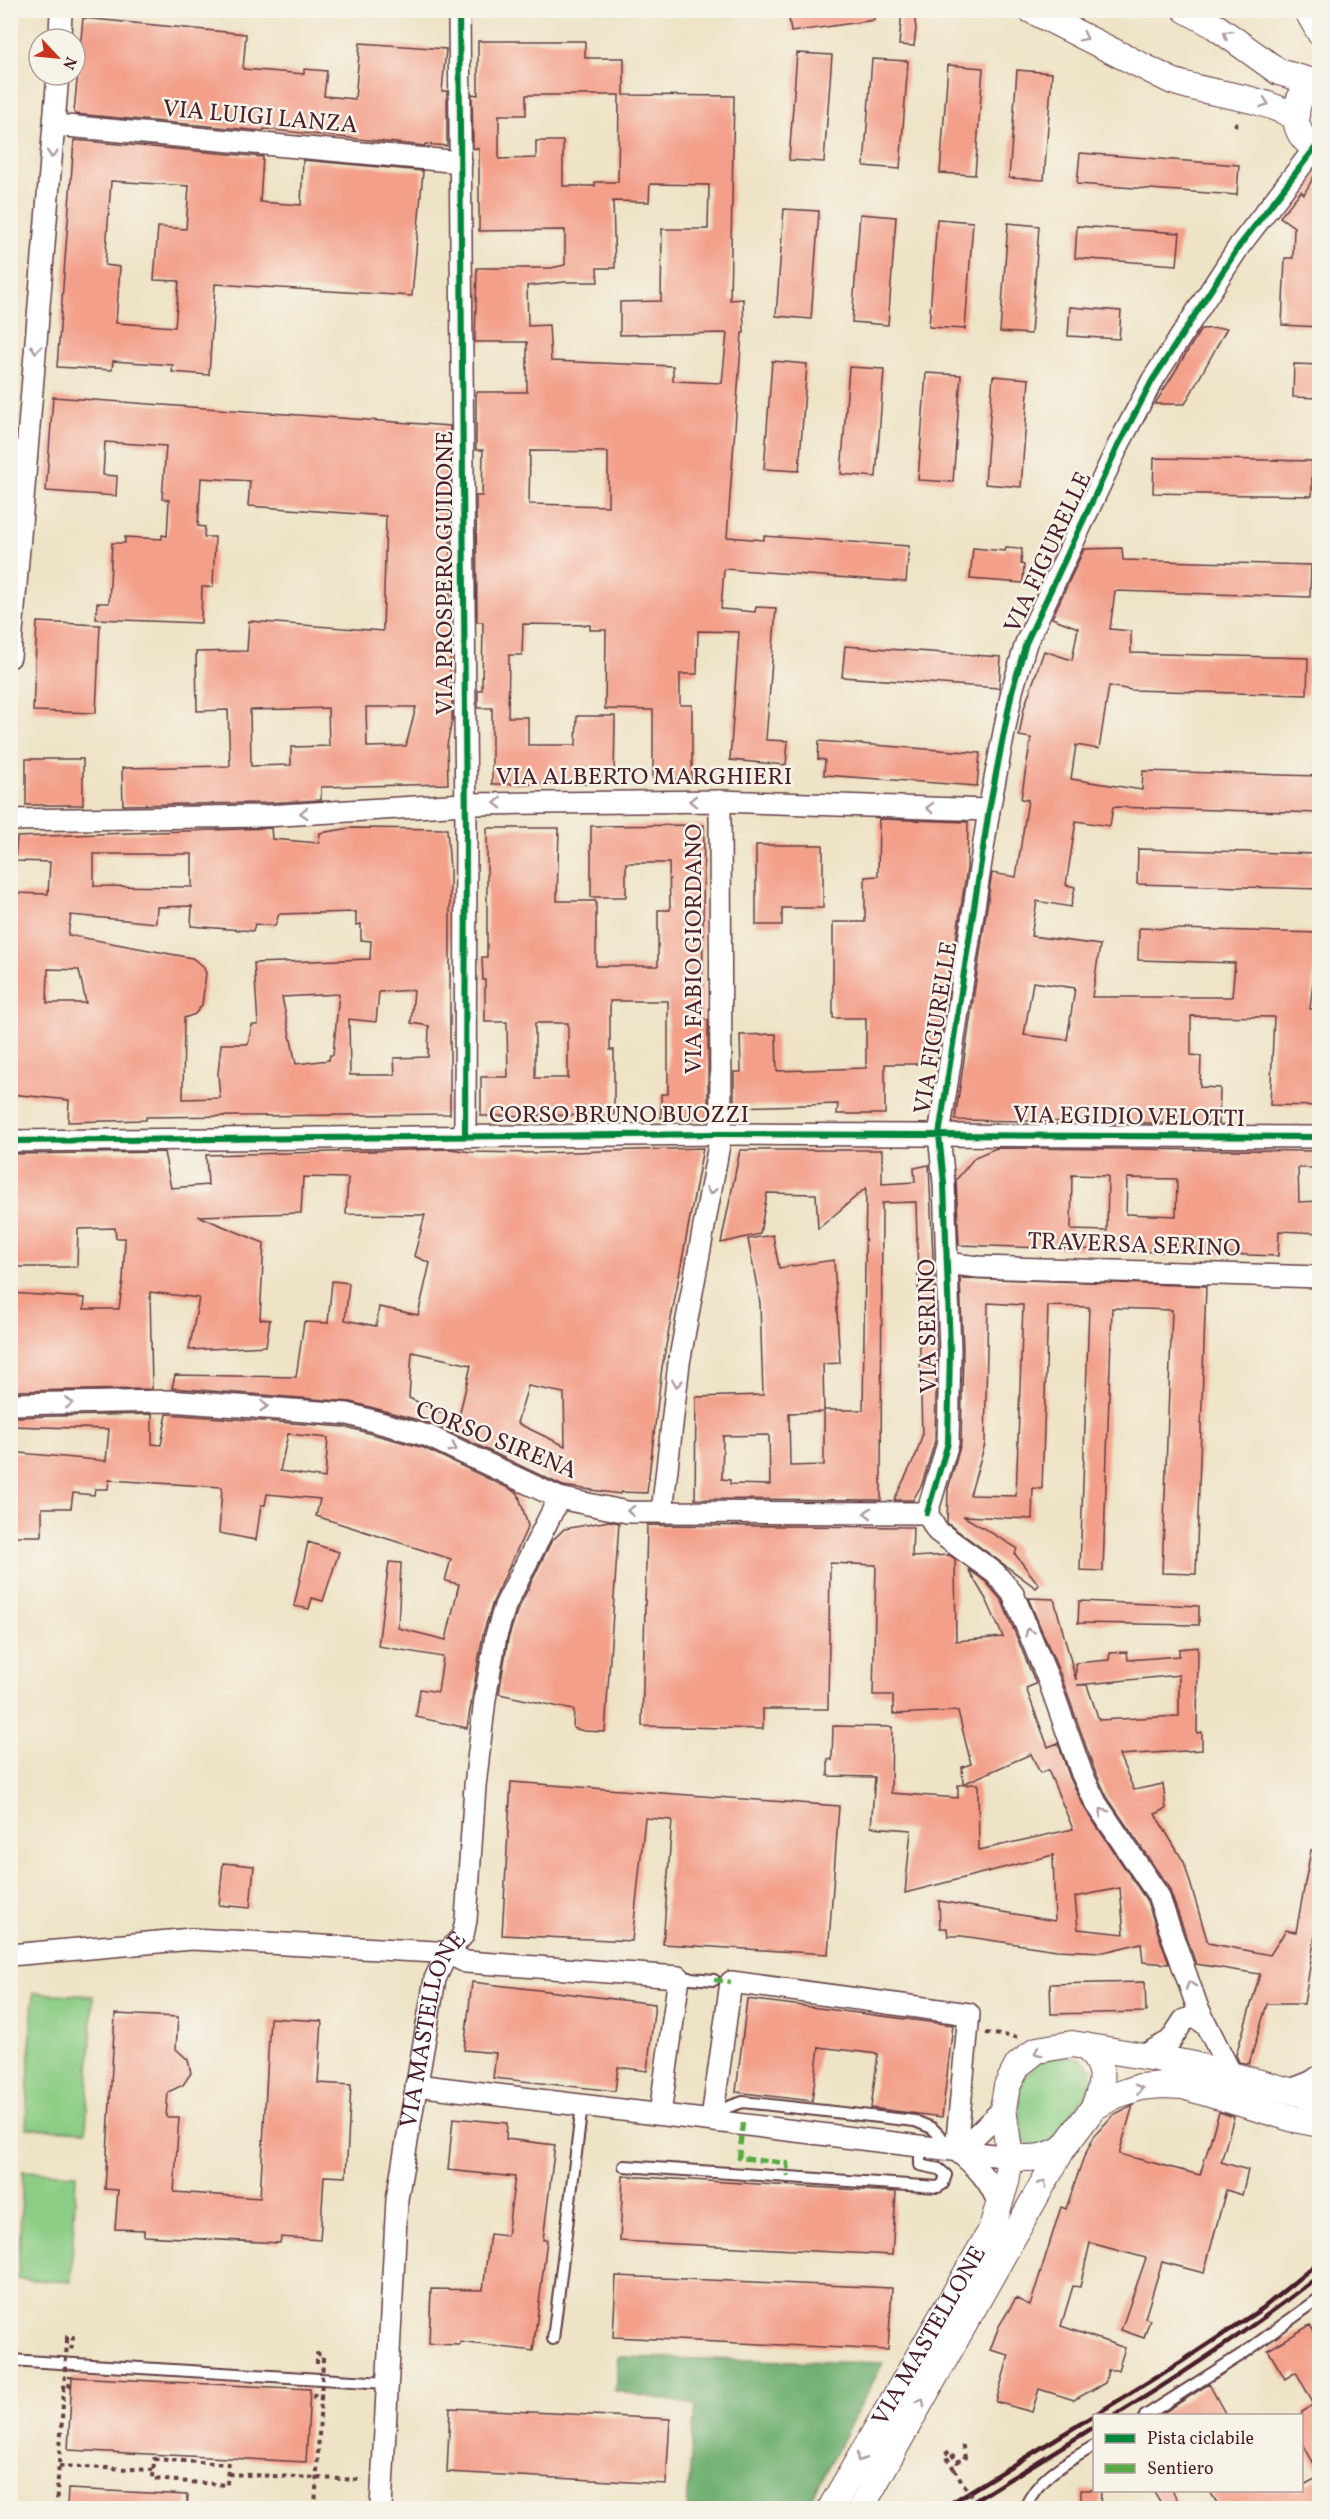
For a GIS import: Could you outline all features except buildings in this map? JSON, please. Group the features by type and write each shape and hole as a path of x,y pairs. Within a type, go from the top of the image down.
{"street":[{"path":"61,27 62,10"},
{"name":"VIA PROSPERO GUIDONE","path":"459,10 465,1134"},
{"path":"1031,10 1172,81 1263,102 1296,117"},
{"path":"1186,10 1212,24 1279,72 1316,80"},
{"path":"1307,10 1320,33"},
{"path":"1316,80 1300,96 1296,117 1301,135 1317,149"},
{"path":"10,657 57,87"},
{"name":"VIA LUIGI LANZA","path":"55,124 461,162"},
{"name":"VIA FIGURELLE","path":"939,1135 989,810 1012,691 1026,643 1119,444 1152,381 1240,245 1317,149"},
{"name":"VIA ALBERTO MARGHIERI","path":"10,820 265,816 465,804 720,801 989,810"},
{"name":"VIA FABIO GIORDANO","path":"663,1512 679,1363 721,1134 720,801"},
{"path":"10,1127 34,1140"},
{"name":"CORSO BRUNO BUOZZI","path":"10,1141 465,1134 939,1135"},
{"name":"VIA EGIDIO VELOTTI","path":"939,1135 1320,1137"},
{"name":"VIA SERINO","path":"927,1513 948,1443 950,1350 944,1183 939,1135"},
{"name":"TRAVERSA SERINO","path":"946,1263 989,1268 1320,1277"},
{"name":"CORSO SIRENA","path":"10,1404 169,1401 348,1414 428,1436 559,1498 627,1512 927,1513"},
{"name":"VIA MASTELLONE","path":"381,2508 397,2199 416,2085 435,1979 447,1953 463,1935 466,1920 475,1786 485,1699 496,1636 505,1606 559,1498"},
{"path":"927,1513 937,1531 995,1573 1013,1594 1049,1681 1082,1773 1096,1803 1158,1895 1205,2024 1232,2076"},
{"path":"10,1955 192,1939 447,1953 466,1962 679,1977 660,2114"},
{"path":"712,2119 732,1982 968,2013 969,2031 954,2149"},
{"path":"1143,2056 1170,2041 1184,2020 1194,2017 1205,2024"},
{"path":"1010,2157 1003,2109 1007,2086 1018,2065 1037,2049 1072,2044 1190,2064 1320,2099"},
{"path":"416,2085 1033,2159 1048,2157 1063,2148 1094,2107 1103,2083 1101,2069 1094,2055 1085,2046"},
{"path":"1288,2091 1320,2076"},
{"path":"1094,2107 1140,2087 1183,2086 1294,2119 1320,2124"},
{"path":"954,2149 971,2140 1003,2109"},
{"name":"VIA MASTELLONE","path":"861,2508 1063,2148"},
{"path":"954,2149 977,2167 988,2181 999,2205"},
{"name":"VIA MASTELLONE","path":"831,2508 991,2231 1006,2182 1010,2157"}],"lane":[{"path":"679,1977 714,1980"},
{"path":"712,2119 728,2107 743,2102 915,2121 932,2128 954,2149"},
{"path":"553,2339 582,2105"},
{"path":"624,2166 938,2187 943,2184 946,2175 939,2169 920,2165 920,2145"},
{"path":"1147,2414 1244,2353 1320,2298"},
{"path":"10,2360 387,2383"},
{"path":"1025,2508 1031,2494 1044,2478 1093,2447"}],"path":[{"path":"969,2031 1019,2037"},
{"path":"56,2508 67,2342"},
{"path":"315,2508 323,2360"},
{"path":"962,2442 965,2458 957,2463 951,2451 945,2454 979,2508"},
{"path":"154,2459 228,2464 227,2485 153,2479 153,2470 154,2459"},
{"path":"59,2466 153,2470"},
{"path":"228,2474 382,2481"},
{"path":"994,2508 1001,2508"}],"green space":[{"path":"33,1993 93,1996 86,2131 26,2128"},
{"path":"1057,2055 1081,2059 1093,2070 1088,2091 1053,2141 1035,2147 1029,2145 1023,2138 1019,2093 1022,2082 1035,2064"},
{"path":"23,2171 76,2174 71,2282 18,2279"},
{"path":"618,2357 883,2363 806,2508 687,2508 695,2405 615,2391"}],"railway":[{"path":"1096,2414 1263,2308 1320,2261"},
{"path":"1117,2414 1219,2348 1320,2275"},
{"path":"943,2508 1093,2416"},
{"path":"963,2508 1093,2428"}],"marked path":[{"path":"714,1980 731,1982"},
{"path":"743,2123 739,2158 787,2163 788,2177"}],"cycle path":[{"path":"459,10 466,831 465,1134"},
{"path":"927,1513 948,1443 950,1350 944,1183 939,1135 989,810 1012,691 1026,643 1119,444 1152,381 1240,245 1315,148"},
{"path":"10,1141 721,1134 1320,1137"}]}
